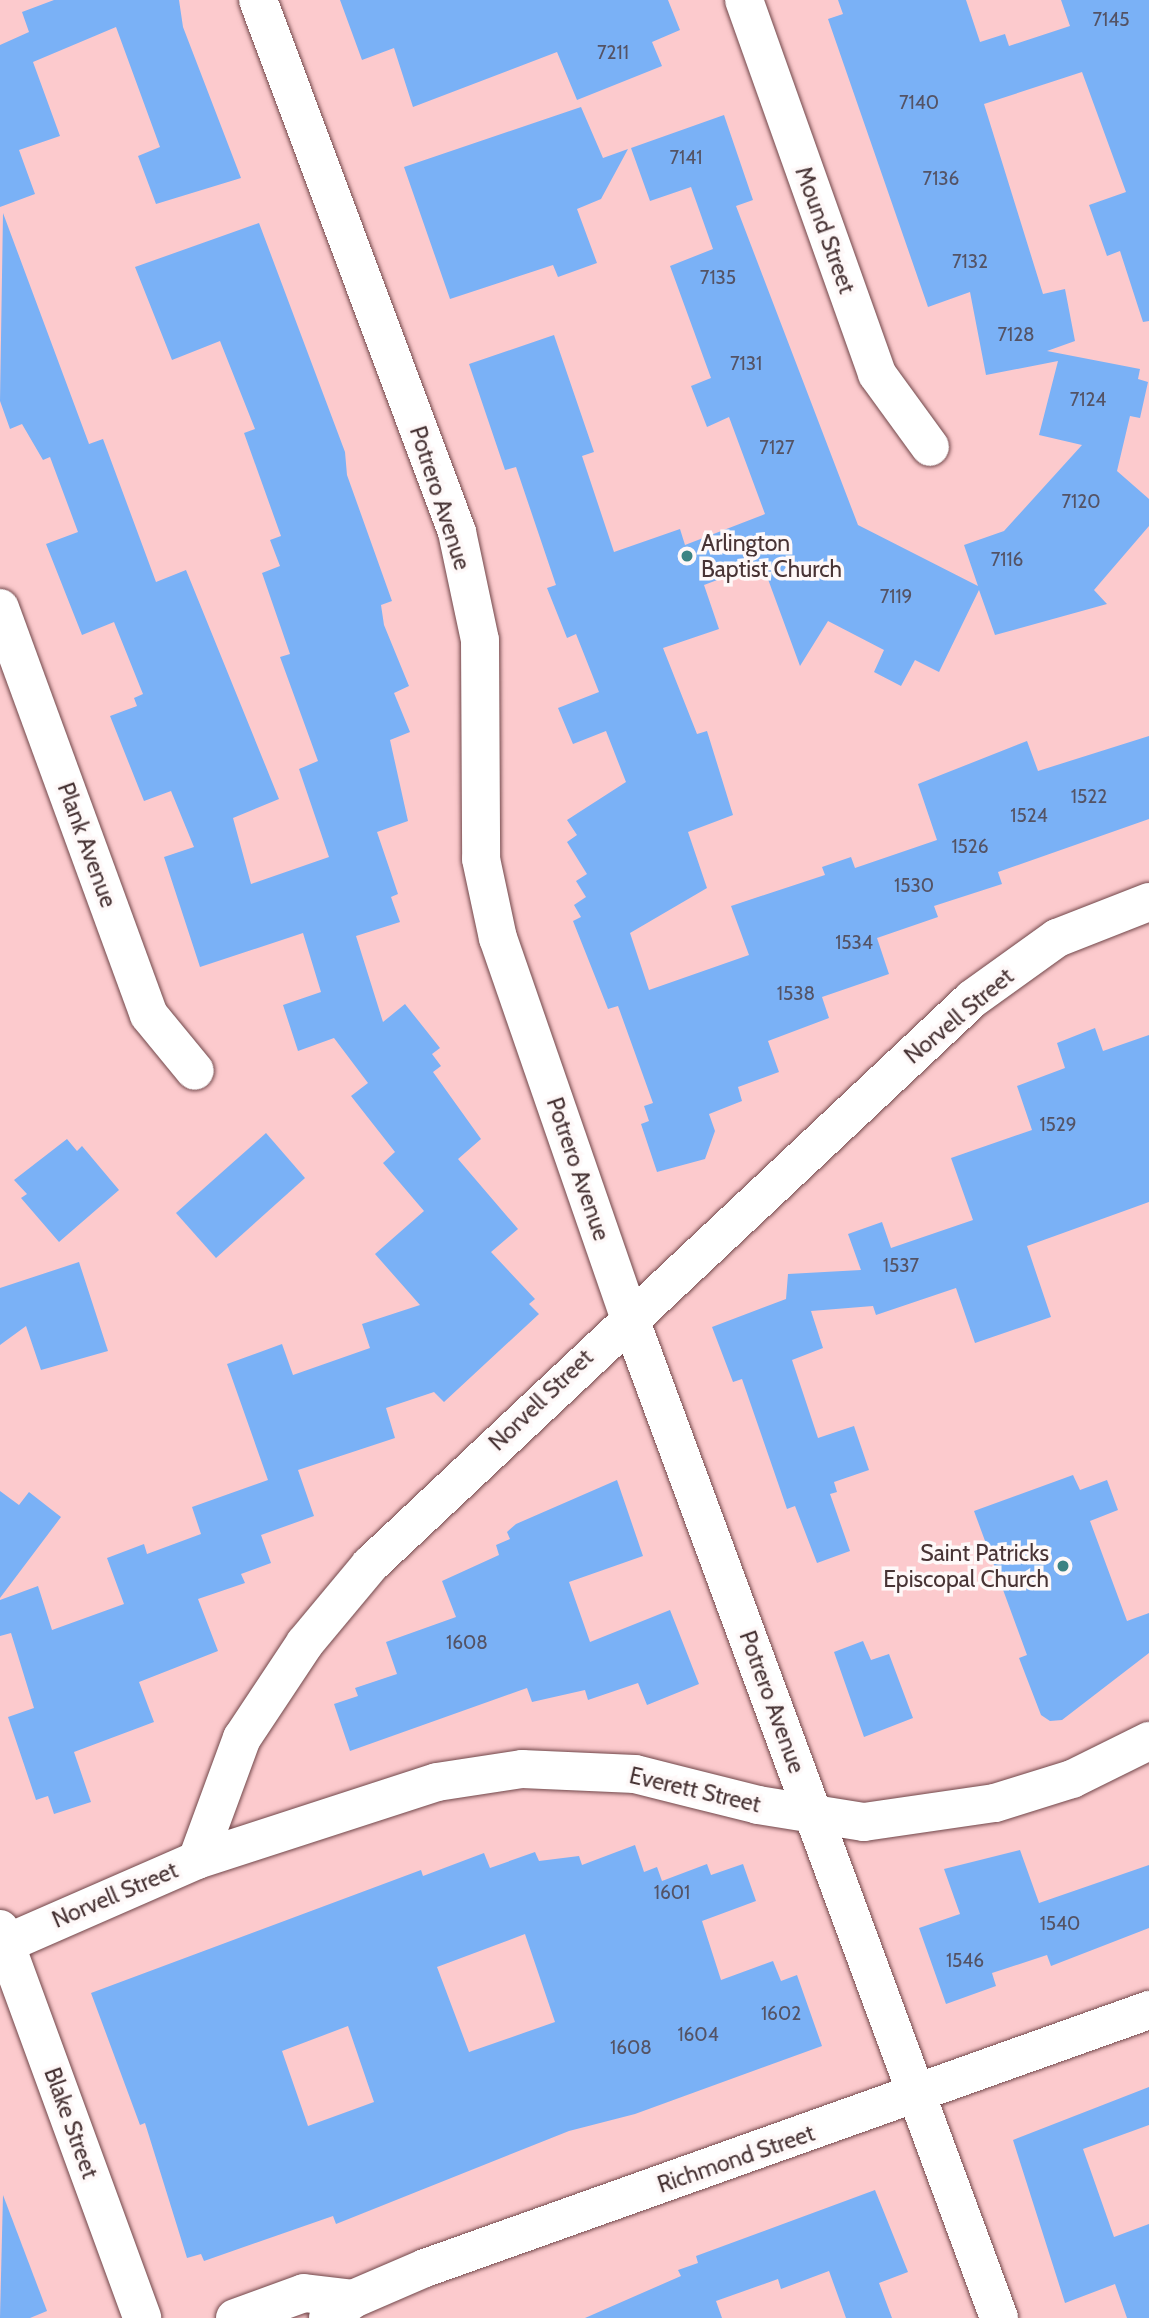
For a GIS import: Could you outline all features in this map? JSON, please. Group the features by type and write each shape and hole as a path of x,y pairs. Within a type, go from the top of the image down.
{"street":[{"name":"Potrero Avenue","path":"258,0 457,531 480,640 481,859 498,938 629,1316 999,2318"},
{"name":"Mound Street","path":"744,0 877,374 930,447"},
{"name":"Plank Avenue","path":"0,608 149,1015 195,1071"},
{"name":"Norvell Street","path":"3,1936 197,1860 242,1738 305,1643 370,1565 629,1316 972,999 1057,938 1149,902"},
{"name":"Everett Street","path":"197,1860 437,1782 522,1769 635,1774 813,1814 864,1822 995,1803 1072,1779 1149,1741"},
{"name":"Blake Street","path":"3,1936 142,2318"},
{"name":"Richmond Street","path":"341,2308 1149,2010"},
{"path":"235,2318 304,2293 341,2308"}],"building":[{"path":"54,0 179,0 183,27 241,178 156,204 138,156 160,147 116,27 33,62 60,136 19,150 35,194 0,207 0,45 29,32 22,12"},
{"path":"340,0 668,0 680,30 652,42 662,66 577,100 557,52 413,107 394,48 362,60"},
{"path":"838,0 966,0 980,42 1005,34 1009,46 1070,26 1061,0 1149,0 1149,321 1143,322 1120,251 1107,256 1089,205 1126,192 1082,72 984,104 1043,294 1065,289 1075,341 1047,351 1140,369 1138,379 1148,382 1140,418 1130,416 1117,471 1149,499 1149,526 1094,590 1107,604 995,635 979,590 939,672 915,660 901,686 874,672 884,650 828,621 800,666 762,563 704,585 719,629 663,648 697,734 707,731 733,815 688,832 707,888 630,933 649,990 749,955 731,906 825,875 822,867 851,857 855,868 937,840 918,784 1027,741 1038,771 1149,736 1149,819 998,872 1002,884 934,906 938,917 877,938 889,974 822,997 829,1018 768,1041 779,1072 738,1087 742,1101 709,1114 715,1131 705,1159 657,1172 641,1124 649,1121 644,1106 653,1103 618,1006 608,1009 573,921 581,917 574,905 586,897 576,881 587,874 567,842 577,835 567,820 626,782 606,731 573,744 558,708 599,692 576,634 567,638 547,588 556,585 516,467 505,470 469,364 554,335 594,452 582,456 614,552 680,529 685,545 765,514 729,417 707,427 691,386 711,378 670,266 713,249 691,187 650,201 631,148 724,115 753,200 736,206 858,525 978,586 964,545 1004,531 1082,445 1039,435 1058,361 986,375 970,292 928,307 828,19 843,14"},
{"path":"581,107 603,158 628,149 601,199 577,209 597,263 558,277 553,265 450,299 404,167"},
{"path":"3,213 89,444 103,439 156,582 186,570 279,799 233,818 251,884 329,857 299,769 318,761 280,657 290,654 262,573 280,566 270,540 281,536 244,433 255,429 220,341 172,360 135,267 259,223 345,452 347,475 392,601 381,605 384,625 409,686 394,693 410,732 390,740 408,821 377,832 398,894 391,897 400,922 356,936 383,1022 405,1004 440,1048 432,1054 441,1066 433,1072 481,1139 458,1159 518,1229 491,1252 535,1299 529,1304 539,1314 444,1402 434,1392 386,1408 395,1438 298,1470 314,1516 261,1535 271,1563 241,1574 245,1583 198,1599 218,1651 139,1682 154,1722 74,1752 91,1802 54,1814 48,1796 36,1800 8,1717 34,1708 11,1633 0,1636 0,1600 38,1586 52,1630 124,1604 107,1558 144,1544 147,1554 201,1534 192,1507 268,1480 227,1364 282,1344 293,1375 370,1348 362,1324 420,1305 375,1254 424,1211 383,1163 395,1152 351,1096 368,1083 334,1038 298,1051 283,1005 321,992 303,933 200,967 164,857 194,847 171,791 144,801 110,716 137,706 134,698 143,694 114,622 82,635 46,544 78,532 50,457 43,460 22,424 10,429 0,401"},
{"path":"1095,1028 1103,1051 1149,1035 1149,1202 1027,1246 1051,1317 975,1343 956,1288 876,1315 873,1306 811,1311 823,1348 792,1360 818,1438 854,1426 869,1470 834,1482 837,1492 830,1494 850,1551 817,1563 795,1506 787,1509 742,1379 733,1382 712,1327 786,1299 788,1274 861,1270 848,1234 882,1222 891,1248 973,1220 951,1158 1032,1130 1017,1086 1065,1068 1057,1043"},
{"path":"266,1133 305,1178 216,1258 176,1213"},
{"path":"67,1139 77,1151 82,1146 119,1190 59,1242 21,1198 27,1194 14,1180"},
{"path":"79,1262 108,1351 41,1370 26,1326 0,1345 0,1288"},
{"path":"1073,1475 1080,1490 1107,1480 1118,1510 1090,1521 1127,1621 1149,1613 1149,1653 1062,1720 1050,1721 1041,1715 1019,1658 1027,1655 974,1511"},
{"path":"617,1480 643,1556 569,1582 590,1642 670,1610 699,1684 647,1705 638,1683 588,1700 585,1690 532,1702 527,1688 350,1751 334,1704 358,1696 355,1688 397,1674 386,1642 456,1617 442,1581 499,1555 496,1545 510,1539 507,1532 516,1524"},
{"path":"0,1491 19,1505 29,1492 61,1517 0,1598"},
{"path":"863,1641 871,1660 889,1654 913,1718 864,1737 834,1652"},
{"path":"635,1845 644,1872 657,1867 662,1881 707,1864 711,1875 743,1864 756,1901 702,1921 721,1980 773,1961 781,1981 797,1975 822,2046 635,2114 569,2131 336,2224 333,2216 204,2261 201,2254 187,2258 145,2123 140,2125 91,1993 421,1870 423,1876 484,1853 490,1868 535,1852 539,1861 579,1856 582,1865","holes":["525,1934 555,2022 469,2052 437,1967","348,2026 374,2102 308,2126 282,2051"]},
{"path":"1020,1850 1039,1903 1149,1865 1149,1928 1051,1966 1047,1955 992,1973 996,1986 946,2004 919,1928 960,1914 944,1869"},
{"path":"1149,2087 1149,2125 1083,2149 1114,2237 1149,2224 1149,2318 1127,2318 1115,2284 1065,2303 1013,2140"},
{"path":"875,2190 908,2272 879,2283 892,2318 846,2318 829,2271 781,2289 778,2279 716,2301 722,2318 585,2318 681,2276 678,2270 698,2263 696,2256"},
{"path":"3,2195 47,2311 30,2318 0,2318"}],"place":[{"name":"Arlington Baptist Church","path":"687,556"},
{"name":"Saint Patricks Episcopal Church","path":"1063,1566"}]}
